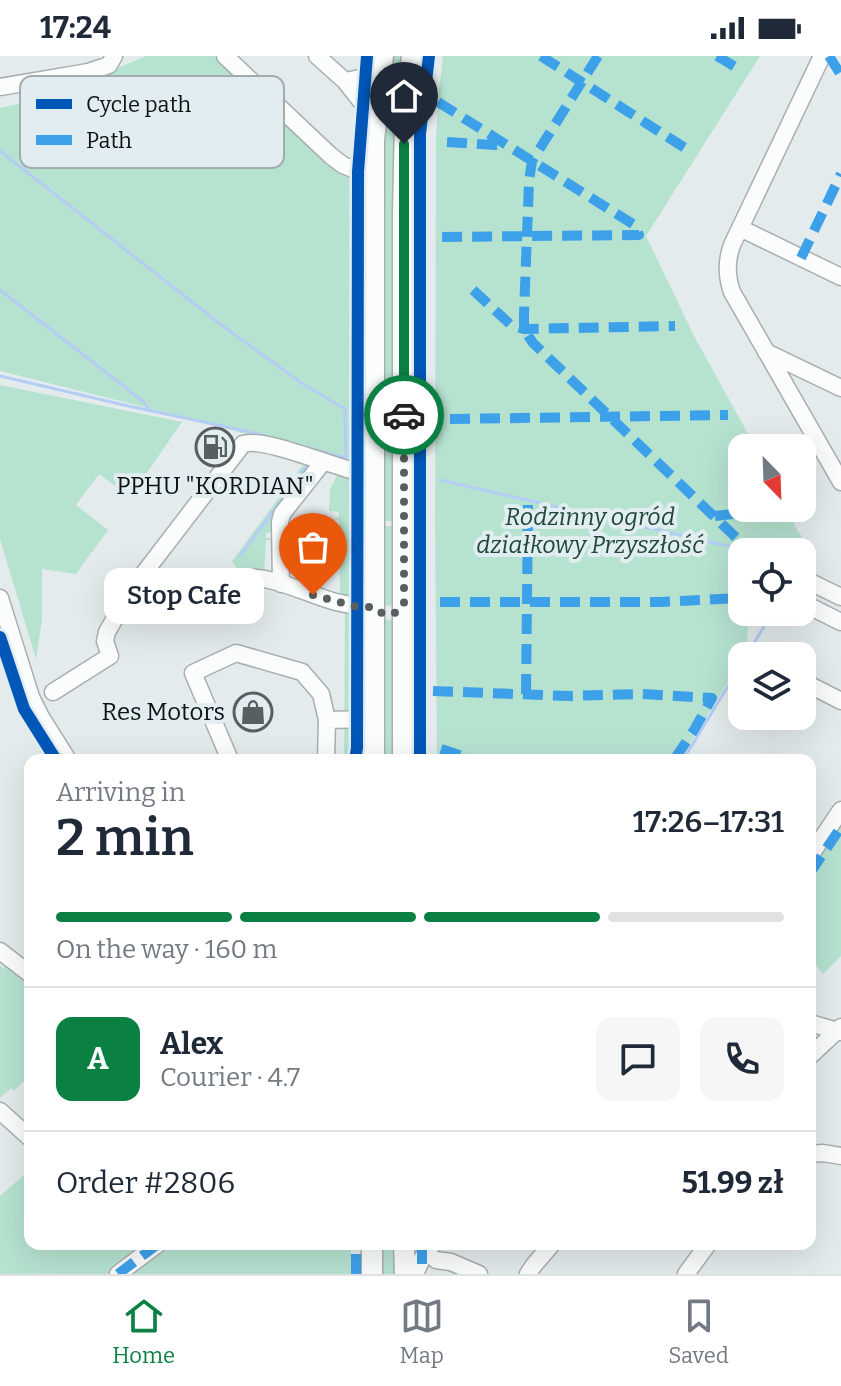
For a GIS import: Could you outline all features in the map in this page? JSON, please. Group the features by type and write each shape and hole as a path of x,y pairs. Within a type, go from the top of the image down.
{"main road":[{"path":"403,754 404,144 412,56"},
{"path":"374,754 375,119 382,60"},
{"path":"374,607 389,615 404,604"},
{"path":"372,1250 372,1274"},
{"path":"404,1250 405,1274"}],"street":[{"path":"65,76 109,65 114,56"},
{"path":"225,56 246,76"},
{"path":"319,56 345,81 375,119"},
{"path":"822,56 740,228 727,263 728,283 841,482"},
{"path":"345,81 365,77 382,60"},
{"path":"0,87 20,84"},
{"path":"284,112 331,156 353,169"},
{"path":"740,228 841,277"},
{"path":"766,352 841,388"},
{"path":"786,388 801,368"},
{"path":"53,692 110,656 105,641 107,632 131,590 243,444 254,442 358,474 374,476"},
{"path":"281,584 282,514 323,462"},
{"path":"209,611 225,590 240,579 256,577 337,602 374,607"},
{"path":"816,585 841,597"},
{"path":"0,598 31,697 65,754"},
{"path":"816,610 841,622"},
{"path":"227,754 193,673 236,653 302,672 321,694 327,720 326,754"},
{"path":"816,688 841,701"},
{"path":"327,720 374,719"},
{"path":"56,739 75,754"},
{"path":"816,847 841,810"},
{"path":"0,951 24,969"},
{"path":"816,1024 839,1030"},
{"path":"816,1036 839,1030"},
{"path":"816,1051 839,1030"},
{"path":"0,1111 24,1133"},
{"path":"816,1154 841,1156"},
{"path":"118,1274 150,1250"},
{"path":"528,1274 547,1250"},
{"path":"686,1274 704,1250"},
{"path":"415,1274 422,1259 435,1252 479,1274"}],"green space":[{"path":"146,56 219,56 241,76 99,76"},
{"path":"389,56 406,56 397,521 380,521 380,176"},
{"path":"419,56 427,56 418,141 418,521 410,520 410,168"},
{"name":"Rodzinny ogród działkowy Przyszłość","path":"443,56 760,56 646,236 695,338 748,434 728,434 728,522 793,522 803,538 728,538 728,626 748,626 747,642 728,642 728,682 684,754 437,754 436,140"},
{"path":"20,104 20,168 284,168 284,116 345,173 355,177 356,467 223,428 0,371 0,108"},
{"path":"360,179 365,181 365,465 361,467"},
{"path":"0,385 182,422 130,497 99,474 76,505 108,530 76,574 42,569 42,619 36,659 0,539"},
{"path":"306,461 313,463 274,532 266,533 266,538 275,540 266,540 264,574 238,571 232,561"},
{"path":"338,474 355,479 355,600 340,593 339,528 331,527 339,526 339,520 333,519 339,517 339,512 329,511 330,489"},
{"path":"360,526 368,526 368,592 360,599"},
{"path":"380,526 397,526 391,606 380,600"},
{"path":"410,526 418,526 418,729 415,733 410,706"},
{"path":"345,608 356,612 355,742 353,754 344,754"},
{"path":"360,614 366,620 366,754 359,754"},
{"path":"381,618 394,619 397,754 384,754 380,710"},
{"path":"841,821 841,956 823,974 816,965 816,857"},
{"path":"0,966 6,966 24,979 24,1081 0,1098"},
{"path":"24,1175 24,1250 142,1250 107,1274 0,1274 0,1196"},
{"path":"158,1250 351,1250 351,1274 125,1274"},
{"path":"379,1250 398,1250 398,1274 381,1274"}],"waterway":[{"path":"0,151 20,167"},
{"path":"0,376 246,431 346,458 345,409 303,384 220,324 22,168"},
{"path":"0,290 144,402 149,410"},
{"path":"240,556 306,467"},
{"path":"440,480 728,546"},
{"path":"755,642 764,626"},
{"path":"687,754 728,686"},
{"path":"446,1269 457,1274"}],"marked path":[{"path":"541,56 688,150"},
{"path":"598,56 532,161 524,329 533,343 736,538"},
{"path":"717,56 737,68"},
{"path":"829,56 841,75"},
{"path":"438,102 636,226 639,235 439,237"},
{"path":"447,142 505,144"},
{"path":"801,258 841,174"},
{"path":"473,290 511,325 524,329 675,326"},
{"path":"450,419 728,415"},
{"path":"526,694 528,505"},
{"path":"715,516 728,515"},
{"path":"440,602 660,602 728,599"},
{"path":"433,691 712,698 678,754"},
{"path":"441,749 456,754"},
{"path":"816,864 841,827"},
{"path":"118,1274 150,1250"},
{"path":"356,1250 356,1274"},
{"path":"422,1250 422,1274"}],"cycle path":[{"path":"356,754 358,172 367,56"},
{"path":"420,754 420,134 429,56"},
{"path":"0,637 24,709 52,754"}],"way so far":[{"path":"313,595 358,607 374,607 389,615 404,604 404,415"}],"place":[{"name":"PPHU \"KORDIAN\"","path":"215,447"},
{"name":"Stop Cafe","path":"313,595"},
{"name":"Res Motors","path":"253,712"}],"route":[{"path":"404,144 404,415"}]}
